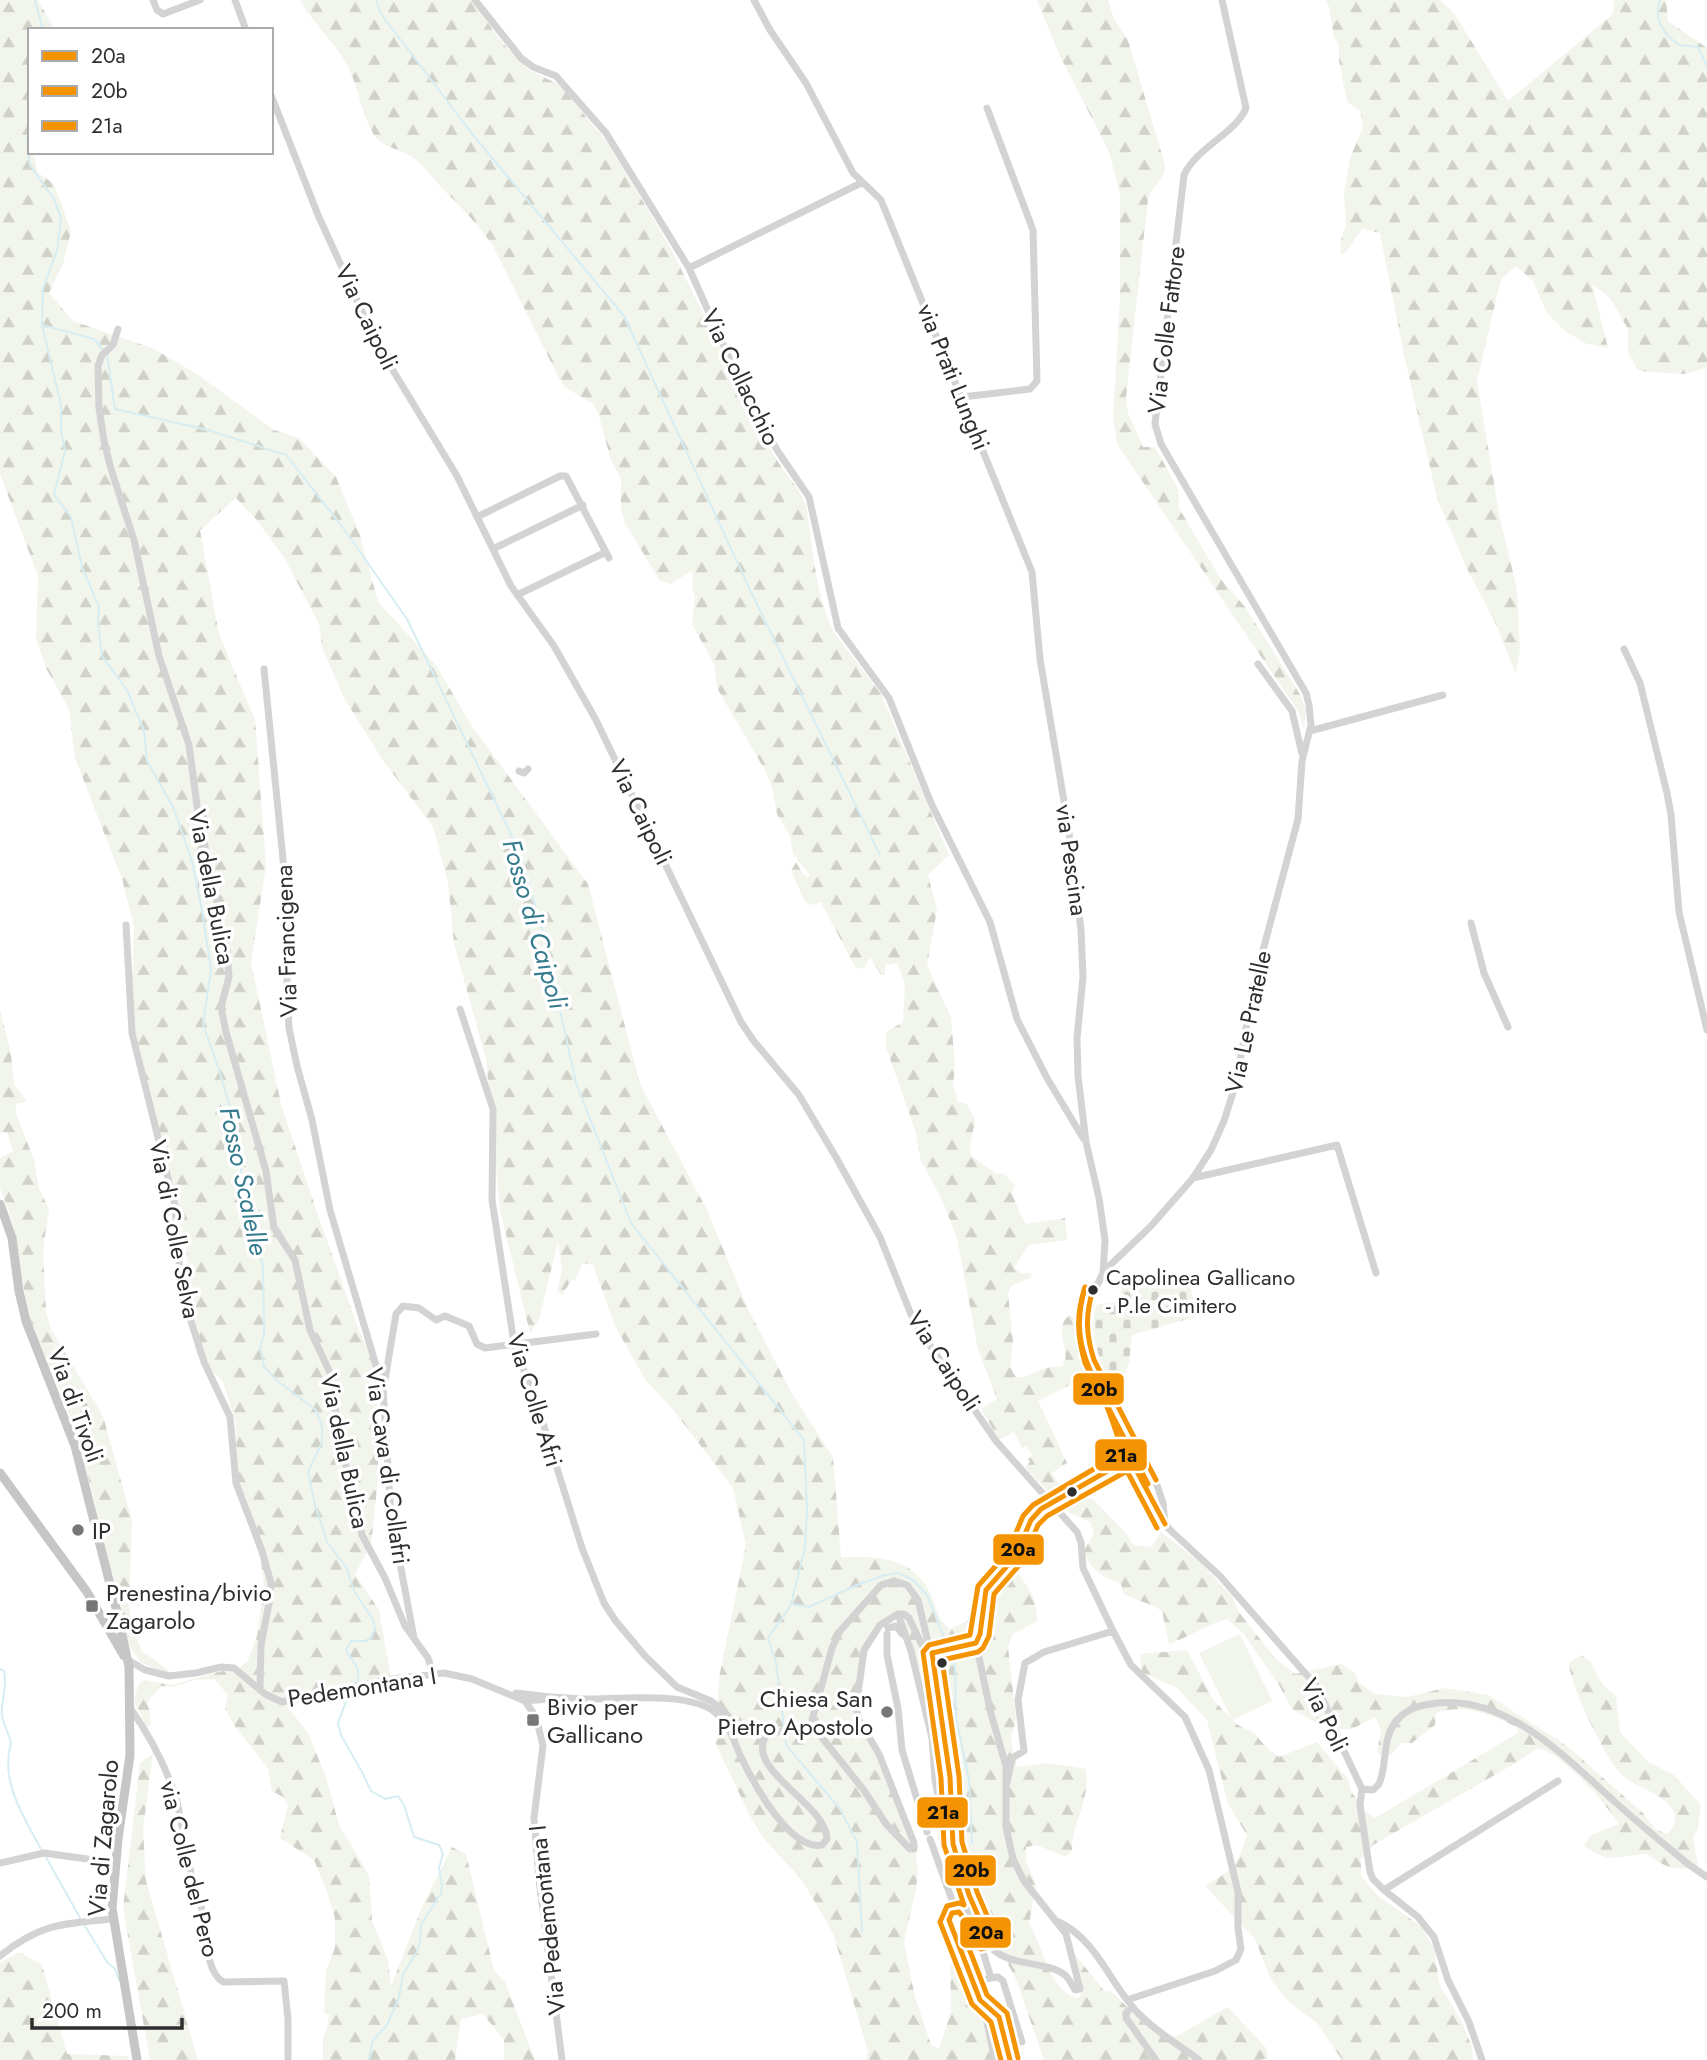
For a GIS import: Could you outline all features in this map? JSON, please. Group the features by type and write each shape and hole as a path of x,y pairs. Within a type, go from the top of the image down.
{"main road":[{"name":"Via di Tivoli","path":"0,1204 13,1240 23,1312 75,1446 127,1660"},
{"path":"0,1474 91,1598 127,1660"},
{"name":"Via di Zagarolo","path":"127,1660 130,1677 129,1774 116,1863 113,1919 137,2060"}],"street":[{"path":"153,0 157,10 163,14 200,0"},
{"path":"235,0 245,28"},
{"name":"Via Collacchio","path":"475,0 519,55 533,67 556,76 603,129 689,268 752,409 810,498 838,628 887,695 930,803 990,922 1015,1016 1086,1142"},
{"name":"via Prati Lunghi","path":"754,0 803,79 848,166 861,183 881,200 1028,559 1033,580"},
{"name":"Via Colle Fattore","path":"1222,0 1246,103 1245,110 1242,117 1191,163 1184,174 1155,424 1161,444 1306,693 1310,708 1310,731"},
{"name":"Via Caipoli","path":"273,100 313,203 375,339 450,464 517,595 554,646 599,725 743,1024 799,1095 874,1226 916,1327 996,1441 1080,1536 1083,1567 1131,1665 1184,1715 1208,1768 1216,1792 1238,1892 1241,1949 1237,1958 1218,1970 1130,2004"},
{"path":"962,397 1030,389 1035,386 1037,380 1033,230 987,108"},
{"path":"689,268 861,183"},
{"name":"Via della Bulica","path":"118,329 113,345 102,355 98,366 102,430 109,465 133,534 159,656 189,745 197,807 228,949 229,977 221,1007 226,1032 265,1166 275,1231 295,1260 311,1334 333,1379 338,1433 362,1535 385,1578 402,1622 429,1661 433,1674"},
{"path":"477,517 560,476 566,476 583,505 608,555 517,595"},
{"path":"493,550 583,505"},
{"name":"via Pescina","path":"1033,580 1040,659 1068,825 1083,940 1077,1053 1086,1142"},
{"path":"1624,649 1640,683 1669,800 1679,912 1707,1030"},
{"path":"1258,664 1292,711 1303,758"},
{"name":"Via Francigena","path":"264,669 287,905 289,1023 330,1210"},
{"path":"1310,731 1443,695"},
{"name":"Via Le Pratelle","path":"1102,1273 1152,1226 1193,1178 1219,1136 1236,1083 1254,984 1298,819 1303,758 1310,731"},
{"path":"519,771 524,773 528,769"},
{"path":"1471,923 1487,980 1508,1027"},
{"name":"Via di Colle Selva","path":"127,925 132,1038 175,1206 181,1290 206,1366 231,1419 236,1483 271,1580 261,1647 260,1690"},
{"name":"Via Colle Afri","path":"460,1009 492,1106 492,1200 514,1343 541,1417 577,1535 607,1610 641,1652 677,1687 714,1702 730,1718 730,1729 751,1775 784,1824 803,1842 813,1846 822,1845 827,1836 822,1822 774,1772 765,1759 764,1739 768,1733 774,1731 808,1727"},
{"path":"1086,1142 1105,1232 1102,1273 1088,1305 1086,1330 1096,1366 1152,1470 1163,1503 1165,1524"},
{"path":"1193,1178 1337,1145 1376,1273"},
{"name":"Via Cava di Collafri","path":"330,1210 383,1389 391,1515 415,1642"},
{"path":"383,1389 396,1314 403,1306 419,1308 436,1320 445,1316 464,1323 471,1328 474,1340 481,1347 500,1347 596,1334"},
{"name":"Via Poli","path":"1117,1405 1125,1434 1138,1460 1135,1466 1165,1524 1220,1576 1309,1677 1326,1706 1343,1751 1362,1789 1371,1790 1379,1784 1390,1734 1395,1723 1404,1714 1424,1705 1473,1705 1507,1717 1537,1736 1688,1864 1707,1877"},
{"path":"932,1653 973,1644 980,1634 987,1588 1015,1557 1034,1515 1041,1508 1118,1465 1128,1462 1135,1466"},
{"path":"935,1671 909,1618 904,1614 898,1614 880,1625 864,1650 856,1708 915,1846 913,1850 889,1828 863,1788 808,1727 836,1637 863,1603 884,1583 900,1582 914,1592 932,1653 935,1671 950,1783 953,1844 968,1895 988,1936 981,1939"},
{"path":"898,1614 910,1645 932,1741 935,1780 942,1815 942,1838 981,1939 991,1978"},
{"path":"910,1645 905,1643 899,1627 893,1625 888,1631 887,1655 898,1708 902,1750 928,1836 956,1911 969,1928 996,1952 1023,1963 1064,1974 1075,1990 1079,1990 1069,1941 1058,1922 1015,1866 1007,1831 1005,1761 973,1644"},
{"path":"1007,1783 1011,1759 1024,1751 1017,1700 1025,1663 1044,1652 1113,1632"},
{"name":"Pedemontana I","path":"127,1660 138,1668 169,1676 221,1667 234,1668 260,1690 282,1702 335,1690 433,1674 457,1675 527,1698"},
{"path":"527,1698 561,1698"},
{"path":"527,1698 691,1701 710,1709 730,1729"},
{"name":"Via Pedemontana I","path":"527,1698 535,1715 543,1746 534,1818 539,1880 562,2060"},
{"path":"535,1715 541,1700"},
{"name":"via Colle del Pero","path":"129,1706 157,1751 177,1803 214,1970 223,1982 284,1981 288,2060"},
{"path":"1384,1890 1558,1781"},
{"path":"1362,1789 1360,1805 1370,1874 1432,1933 1449,1983 1470,2025 1482,2060"},
{"path":"0,1863 44,1853 116,1863"},
{"path":"956,1911 951,1913 949,1920 983,2004 996,2060"},
{"path":"0,1956 28,1935 59,1924 113,1919"},
{"path":"1058,1922 1073,1930 1084,1941 1145,2020 1199,2060"},
{"path":"972,1982 998,1976 1003,1979 1022,2042"},
{"path":"983,2004 996,2012 1001,2021 1010,2060"},
{"path":"1130,2004 1126,2018 1156,2060"},
{"path":"1001,2021 1015,2019"}],"green space":[{"path":"0,0 38,0 54,28 28,28 28,154 34,154 37,172 54,184 71,232 63,264 49,293 73,321 152,348 197,374 274,430 299,438 336,477 360,535 378,602 436,665 471,725 588,884 640,1084 707,1210 748,1309 791,1392 833,1457 841,1557 891,1560 912,1570 929,1591 939,1615 950,1629 972,1617 997,1584 1009,1575 1017,1572 1029,1589 1036,1607 1037,1621 1013,1634 1008,1647 1016,1718 1011,1740 1017,1767 1048,1763 1086,1769 1087,1781 1072,1851 1065,1857 1037,1845 1026,1847 1026,1861 1036,1885 1029,1924 1054,1978 1060,1988 1079,1998 1083,1991 1073,1952 1105,1992 1110,1990 1143,2023 1175,2037 1228,2007 1266,2048 1268,2058 1044,2060 1016,1979 974,1901 967,1865 954,1824 943,1804 937,1779 941,1775 931,1715 921,1675 901,1617 886,1620 864,1650 856,1708 915,1846 918,1869 916,1889 904,1942 915,1997 931,2045 939,2049 951,2012 950,1960 968,1981 974,1993 992,2060 866,2060 868,2051 833,1933 802,1880 764,1839 749,1814 716,1744 719,1678 746,1545 733,1488 671,1407 646,1381 615,1326 593,1265 583,1263 575,1281 572,1279 562,1295 557,1291 562,1270 558,1242 539,1319 530,1333 500,1210 486,1059 454,944 448,882 433,827 382,759 344,698 322,647 319,624 284,557 255,518 236,498 200,530 219,634 255,720 266,866 251,962 281,1104 357,1325 377,1372 378,1480 371,1545 355,1574 379,1610 391,1679 283,1701 308,1733 326,1777 339,1825 369,1875 372,1921 388,1960 391,1986 421,1909 452,1847 466,1854 494,1970 505,1982 535,2060 504,2060 504,2040 483,2014 461,2019 455,2060 323,2060 323,2038 329,2015 324,2012 326,1971 335,1948 335,1918 314,1860 280,1838 288,1805 283,1797 272,1791 268,1768 236,1728 225,1709 228,1695 214,1679 195,1680 172,1687 161,1686 148,1701 151,1724 147,1727 134,1701 138,1685 144,1680 172,1685 239,1668 248,1660 257,1636 264,1586 261,1562 239,1494 235,1420 223,1382 196,1353 185,1237 158,1157 129,1001 134,927 122,879 75,758 69,709 46,668 36,638 38,576 0,474"},
{"path":"300,0 474,0 494,32 510,51 529,70 560,85 610,146 671,249 723,353 748,412 799,491 806,505 816,571 828,619 835,634 881,694 949,855 928,875 937,910 927,965 951,1018 955,1066 953,1085 958,1102 967,1104 974,1117 971,1156 996,1174 1003,1173 1015,1185 1012,1193 1026,1224 1065,1218 1067,1240 1028,1245 1014,1268 1021,1273 1030,1273 1032,1277 1011,1286 1008,1294 1013,1341 1010,1367 1016,1377 1061,1367 1066,1355 1062,1327 1070,1315 1077,1321 1090,1360 1088,1368 1078,1381 1038,1401 1067,1463 1052,1473 1062,1489 1051,1495 1025,1467 1030,1462 1028,1459 1033,1456 1026,1446 1022,1448 1014,1432 999,1440 981,1409 997,1399 978,1349 957,1238 943,1202 921,1161 915,1130 886,1047 886,1032 903,1022 905,983 897,963 885,965 885,975 881,975 870,957 864,969 855,967 821,902 810,905 805,902 791,870 796,862 803,874 808,877 810,875 793,854 790,836 777,814 766,772 717,688 714,664 692,624 695,597 692,588 693,574 691,571 671,584 660,581 625,523 621,509 621,479 611,461 598,412 593,404 565,387 559,378 493,246 481,230 418,162 410,155 382,143 374,135 347,65"},
{"path":"1037,0 1108,0 1114,19 1128,40 1165,165 1163,174 1148,199 1126,397 1128,413 1143,447 1155,447 1178,489 1179,508 1220,578 1246,608 1301,696 1306,711 1304,728 1298,711 1117,444 1113,416 1120,300 1120,194 1109,152 1058,52"},
{"path":"1326,0 1440,0 1454,13 1508,101 1613,14 1614,0 1666,0 1668,21 1707,48 1707,368 1684,374 1638,371 1628,352 1628,329 1610,298 1592,284 1608,348 1587,344 1565,331 1547,313 1533,281 1516,266 1501,279 1477,381 1500,519 1517,589 1520,650 1516,674 1437,498 1404,355 1380,233 1363,229 1341,255 1340,243 1346,225 1344,193 1350,158 1363,128 1360,110 1347,102 1339,61 1339,46 1334,37"},
{"path":"0,1010 11,1054 14,1084 27,1102 16,1104 16,1113 34,1160 39,1189 49,1209 43,1250 46,1312 51,1329 103,1416 132,1521 129,1609 141,1650 168,1670 169,1675 140,1662 125,1638 118,1589 110,1572 77,1436 35,1335 27,1307 13,1224 0,1188 0,1158 13,1151 7,1132 0,1133"},
{"path":"1122,1275 1187,1275 1198,1316 1132,1335 1129,1362 1119,1390 1112,1390 1097,1347 1093,1325 1097,1304 1120,1303"},
{"path":"1077,1498 1093,1499 1126,1533 1133,1545 1151,1547 1161,1532 1199,1561 1233,1598 1238,1611 1276,1659 1295,1674 1341,1664 1354,1672 1359,1683 1376,1694 1407,1697 1445,1688 1488,1695 1567,1746 1643,1813 1656,1830 1668,1834 1675,1823 1673,1810 1661,1798 1621,1774 1589,1721 1575,1687 1569,1663 1581,1655 1590,1661 1602,1684 1616,1696 1620,1732 1648,1762 1674,1775 1701,1805 1698,1828 1693,1838 1698,1865 1671,1867 1647,1854 1608,1857 1584,1846 1591,1835 1619,1824 1570,1768 1547,1751 1537,1748 1373,1845 1361,1859 1361,1876 1378,1896 1421,1926 1434,1949 1440,1986 1461,2020 1472,2047 1473,2060 1342,2060 1318,2024 1290,2003 1271,1980 1255,1939 1205,1886 1233,1866 1247,1835 1228,1804 1207,1720 1177,1688 1142,1672 1140,1654 1187,1650 1214,1701 1238,1725 1254,1733 1279,1757 1317,1742 1348,1779 1351,1791 1364,1810 1375,1818 1518,1733 1517,1727 1478,1712 1447,1710 1436,1713 1435,1725 1412,1743 1401,1743 1392,1754 1383,1758 1377,1752 1381,1730 1375,1717 1352,1729 1343,1729 1320,1725 1292,1709 1243,1633 1227,1619 1169,1644 1162,1611 1123,1593 1121,1584 1103,1575 1090,1563 1084,1551 1094,1533 1090,1522 1068,1512 1066,1504"},
{"path":"1240,1634 1272,1701 1232,1720 1199,1653"},
{"path":"153,1754 143,1829 146,1881 198,2060 150,2060 123,1908 140,1763"},
{"path":"19,1952 42,1965 67,2054 128,2056 129,2060 0,2060 0,1963"}],"waterway":[{"name":"Fosso Scalelle","path":"35,0 42,28"},
{"path":"376,0 381,14 473,135 624,316 751,592 880,855"},
{"path":"1660,0 1658,14 1664,31 1679,45 1698,47 1707,66"},
{"name":"Fosso Scalelle","path":"28,136 28,150"},
{"name":"Fosso Scalelle","path":"29,154 30,165 54,199 61,218 57,251 43,288 42,325 61,405 61,431 65,451 54,495 71,517 82,567 99,607 102,656 127,690 144,731 147,761 174,809 192,861 211,970 203,1024 241,1145 241,1179 263,1267 264,1335 260,1347 264,1367 316,1410 322,1426 322,1442 308,1472 315,1505 327,1542 346,1567 354,1591 373,1620 375,1629 371,1638 351,1641 346,1650 358,1669 358,1682"},
{"name":"Fosso di Caipoli","path":"42,325 94,339 103,350"},
{"name":"Fosso di Caipoli","path":"107,354 115,409 208,430 286,455 344,529 407,619 519,851 542,928 576,1083 631,1223 804,1440 807,1509 805,1548 791,1604 809,1607 857,1585 899,1573 914,1581 927,1595 948,1647"},
{"name":"Fosso di Caipoli","path":"784,1727 776,1663 768,1638 791,1605"},
{"name":"Fosso di Caipoli","path":"951,1652 955,1665 956,1717 969,1780 972,1844"},
{"path":"0,1669 4,1671 5,1677 2,1712 11,1743 8,1757 11,1785 41,1849"},
{"name":"Fosso Scalelle","path":"357,1688 356,1694 347,1699 338,1723 341,1735 371,1791 385,1799 398,1796 404,1805 414,1837 439,1845 443,1854 439,1868 441,1893 421,1925 417,1952 403,1974 399,1998 387,2025 373,2040 369,2060"},
{"name":"Fosso di Caipoli","path":"785,1733 786,1745 840,1809 857,1842 862,1932"},
{"path":"46,1857 80,1918"},
{"path":"85,1926 107,1962 115,1969 119,1980"}],"transit line":[{"name":"20b","path":"1085,1287 1079,1325 1085,1363 1148,1484"},
{"name":"21a","path":"1001,2060 991,2022 972,2004 940,1922 947,1906 959,1903 964,1905 944,1845 941,1778 923,1652 929,1645 970,1635 978,1586 1008,1552 1023,1516 1033,1505 1114,1457 1125,1454 1083,1350 1079,1322 1085,1288"},
{"name":"20a","path":"1093,1290 1087,1325 1094,1360 1156,1480"},
{"name":"20a","path":"1010,2060 999,2017 980,2000 949,1920 952,1913 959,1912 978,1938 988,1938 969,1895 953,1844 950,1777 932,1653 976,1643 980,1634 986,1590 1015,1557 1031,1520 1041,1509 1118,1465 1127,1462 1133,1464 1165,1524"},
{"name":"20b","path":"1018,2058 1007,2013 987,1995 963,1933 972,1944 981,1949 992,1946 997,1939 977,1892 962,1842 959,1776 942,1660 978,1652 983,1648 989,1636 994,1594 1022,1562 1038,1525 1047,1516 1127,1471 1157,1528"}],"place":[{"name":"Capolinea Gallicano - P.le Cimitero","path":"1093,1290"},
{"name":"IP","path":"78,1530"},
{"name":"Prenestina/bivio Zagarolo","path":"92,1606"},
{"name":"Chiesa San Pietro Apostolo","path":"887,1712"},
{"name":"Bivio per Gallicano","path":"533,1720"}]}
